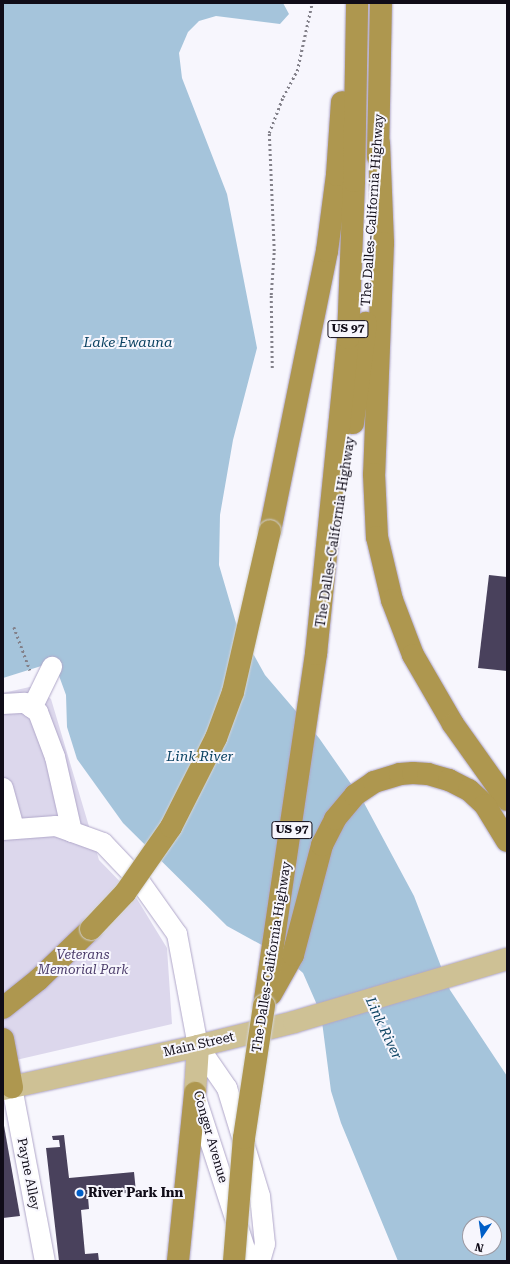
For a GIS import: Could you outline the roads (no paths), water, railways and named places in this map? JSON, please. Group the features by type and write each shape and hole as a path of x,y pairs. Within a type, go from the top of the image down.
{"highway":[{"path":"3,1008 49,971 92,929 125,893 171,827 216,738 237,676 270,531 327,252 338,160 346,58 346,3"},
{"name":"The Dalles-California Highway","path":"316,654 348,338 356,128 357,3"},
{"name":"The Dalles-California Highway","path":"234,1261 244,1138 316,654 337,538 365,336 379,143 381,3"},
{"path":"379,143 383,242 374,474 377,537 392,600 413,655 453,724 507,800"},
{"path":"264,1006 293,956 322,845 336,820 355,795 374,782 400,774 428,774 469,790 485,806 507,841"},
{"path":"3,1039 7,1088"},
{"path":"178,1261 195,1093"}],"main road":[{"name":"Main Street","path":"7,1088 198,1046 294,1022 485,968 507,959"},
{"name":"Conger Avenue","path":"195,1093 198,1046"}],"street":[{"path":"32,708 52,667"},
{"path":"3,704 25,703 38,712 55,757 72,832"},
{"path":"3,788 8,829 56,826 103,843 140,882 177,934 198,1046"},
{"name":"Conger Avenue","path":"198,1046 227,1088 260,1196 265,1244 260,1261"},
{"name":"Payne Alley","path":"7,1088 45,1261"},
{"name":"Conger Avenue","path":"195,1093 249,1261"}],"water":[{"path":"3,3 283,3 289,14 280,24 216,16 199,21 188,32 179,53 182,78 227,194 257,348 233,440 220,515 219,565 236,623 265,675 319,738 363,801 414,896 450,990 507,1076 507,1261 398,1261 341,1123 331,1091 321,1014 303,973 287,959 227,926 123,823 77,759 67,727 66,695 54,662 3,678"}],"place":[{"name":"River Park Inn","path":"80,1193"}],"water label":[{"name":"Lake Ewauna","path":"128,342"},
{"name":"Link River","path":"200,756"},
{"name":"Link River","path":"384,1028"}],"park label":[{"name":"Veterans Memorial Park","path":"83,964"}]}
